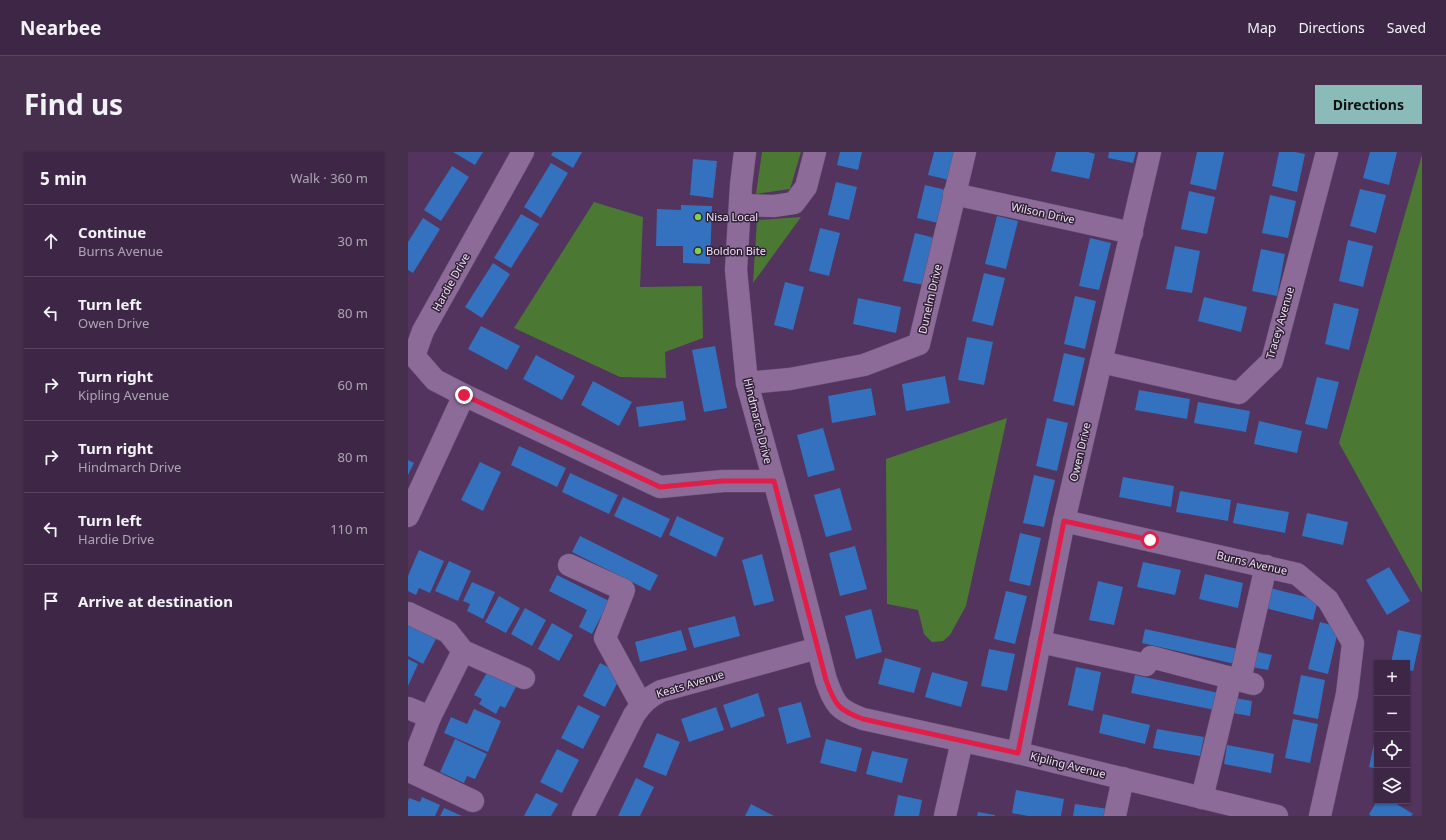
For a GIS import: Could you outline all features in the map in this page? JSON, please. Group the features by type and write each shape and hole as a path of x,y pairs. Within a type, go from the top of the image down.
{"street":[{"name":"Hardie Drive","path":"522,152 423,331 414,356 435,380 660,487 723,481 774,481"},
{"name":"Hindmarch Drive","path":"746,152 740,205 736,270 747,383 826,680 838,706"},
{"path":"740,205 774,206 794,203 806,187 815,152"},
{"name":"Dunelm Drive","path":"747,383 790,379 864,366 919,344 965,152"},
{"name":"Owen Drive","path":"1018,753 1064,521 1150,152"},
{"name":"Tracey Avenue","path":"1101,362 1239,393 1272,361 1327,152"},
{"name":"Wilson Drive","path":"954,194 1132,233"},
{"path":"408,516 464,395"},
{"name":"Burns Avenue","path":"1064,521 1297,574 1328,600 1353,643 1347,694 1320,816"},
{"path":"569,565 624,590 605,638 642,704"},
{"path":"1202,798 1241,680 1266,566"},
{"path":"408,613 448,632 463,651 524,678"},
{"path":"1040,642 1146,665 1151,657 1241,680"},
{"name":"Keats Avenue","path":"583,816 634,714 650,696 661,691 818,648"},
{"path":"463,651 430,717 409,771 472,801"},
{"name":"Kipling Avenue","path":"838,706 847,713 863,719 1018,753 1268,815"},
{"path":"408,708 430,717"},
{"path":"945,816 962,741"},
{"path":"1115,816 1123,778"}],"green space":[{"path":"762,152 801,152 790,189 756,194"},
{"path":"1422,155 1422,593 1339,443"},
{"path":"594,202 643,217 640,287 702,286 703,338 665,352 666,378 620,377 514,328"},
{"path":"801,217 753,283 757,220"},
{"path":"1007,418 966,606 950,635 943,641 932,642 924,634 918,610 887,604 886,459"}],"building":[{"path":"453,152 483,152 475,165"},
{"path":"553,152 582,152 573,168 551,155"},
{"path":"840,152 862,152 858,170 837,165"},
{"path":"934,152 956,152 949,180 928,175"},
{"path":"1056,152 1088,152 1095,154 1089,179 1051,171"},
{"path":"1109,152 1136,152 1133,163 1108,158"},
{"path":"1197,152 1224,152 1216,190 1190,184"},
{"path":"1279,152 1295,152 1305,154 1297,192 1272,186"},
{"path":"1370,152 1397,152 1389,185 1363,178"},
{"path":"693,159 717,161 713,198 690,195"},
{"path":"551,163 568,173 541,218 524,207"},
{"path":"452,166 469,177 441,221 424,210"},
{"path":"836,182 857,187 849,220 828,215"},
{"path":"925,185 946,190 938,223 917,218"},
{"path":"1360,189 1386,195 1376,233 1350,226"},
{"path":"1189,191 1215,197 1207,234 1181,229"},
{"path":"1270,195 1296,201 1288,238 1262,233"},
{"path":"681,205 712,206 710,264 683,263 683,246 656,246 657,209 681,210"},
{"path":"521,214 539,224 511,268 494,258"},
{"path":"997,216 1018,221 1006,269 985,264"},
{"path":"423,218 440,229 413,273 408,270 408,242"},
{"path":"820,228 840,233 829,276 809,271"},
{"path":"915,233 935,238 924,285 903,281"},
{"path":"1090,238 1111,243 1099,290 1079,286"},
{"path":"1348,240 1373,246 1363,287 1339,281"},
{"path":"1175,246 1200,251 1192,293 1166,289"},
{"path":"1261,249 1285,254 1277,296 1252,291"},
{"path":"493,263 510,274 482,318 465,307"},
{"path":"984,273 1005,278 993,326 972,321"},
{"path":"785,282 804,287 793,330 774,325"},
{"path":"1075,296 1096,301 1085,349 1064,344"},
{"path":"1204,297 1247,307 1241,332 1198,321"},
{"path":"858,298 901,307 896,333 853,324"},
{"path":"1334,303 1359,309 1349,350 1325,344"},
{"path":"481,326 520,346 507,370 468,349"},
{"path":"967,337 993,342 984,385 958,380"},
{"path":"715,346 727,408 704,412 692,350"},
{"path":"1064,353 1085,358 1074,406 1053,401"},
{"path":"536,355 575,376 562,400 523,379"},
{"path":"945,376 950,403 906,411 902,384"},
{"path":"1317,377 1339,382 1327,429 1305,424"},
{"path":"593,381 632,402 619,426 581,405"},
{"path":"871,388 876,415 832,423 828,396"},
{"path":"1139,390 1190,399 1187,419 1135,410"},
{"path":"683,401 686,420 639,427 636,407"},
{"path":"1198,402 1250,411 1246,432 1194,423"},
{"path":"1047,418 1068,423 1057,471 1036,466"},
{"path":"1259,421 1302,431 1297,453 1254,444"},
{"path":"823,428 835,470 808,477 797,435"},
{"path":"519,446 566,468 557,487 511,465"},
{"path":"408,460 414,463 408,475"},
{"path":"480,462 501,472 483,511 461,500"},
{"path":"570,473 618,495 609,514 562,492"},
{"path":"1034,475 1055,480 1044,527 1023,523"},
{"path":"1123,477 1174,486 1171,507 1119,497"},
{"path":"840,488 852,530 826,537 814,495"},
{"path":"1180,491 1231,500 1228,521 1176,512"},
{"path":"623,497 670,519 661,538 614,516"},
{"path":"1237,503 1289,512 1285,533 1233,523"},
{"path":"1307,513 1348,522 1343,545 1302,536"},
{"path":"677,516 724,538 716,557 669,535"},
{"path":"1020,533 1041,538 1030,586 1009,581"},
{"path":"580,536 658,575 650,591 572,552"},
{"path":"855,546 867,589 840,596 829,553"},
{"path":"419,550 444,561 430,593 419,588 416,595 408,591 408,576"},
{"path":"762,554 774,601 754,606 742,560"},
{"path":"449,561 471,571 458,601 435,591"},
{"path":"1143,562 1181,570 1175,595 1137,587"},
{"path":"1389,567 1410,601 1387,615 1366,580"},
{"path":"1205,574 1243,583 1238,608 1199,599"},
{"path":"557,575 609,601 592,634 579,627 587,610 549,591"},
{"path":"1098,581 1123,587 1114,625 1089,620"},
{"path":"472,582 495,592 483,619 467,611 470,604 463,601"},
{"path":"1270,588 1318,600 1313,620 1265,608"},
{"path":"1006,591 1027,596 1015,644 994,639"},
{"path":"499,596 520,608 506,633 485,622"},
{"path":"525,608 546,620 532,646 511,634"},
{"path":"871,609 882,652 856,659 845,616"},
{"path":"735,616 740,636 694,648 688,628"},
{"path":"410,622 437,637 423,664 408,656 408,626"},
{"path":"1320,622 1339,627 1328,674 1308,669"},
{"path":"552,623 573,635 559,661 538,649"},
{"path":"1145,629 1238,649 1235,664 1142,643"},
{"path":"681,630 687,650 640,662 635,642"},
{"path":"1398,630 1421,635 1413,671 1410,670 1410,660 1392,660"},
{"path":"989,649 1015,654 1007,691 981,686"},
{"path":"1249,650 1272,655 1268,670 1246,666"},
{"path":"885,658 921,668 914,693 878,684"},
{"path":"408,659 418,664 408,686"},
{"path":"600,663 622,674 605,707 583,696"},
{"path":"1076,667 1101,672 1093,711 1068,705"},
{"path":"489,669 517,685 505,708 500,706 496,714 479,704 482,699 474,695"},
{"path":"932,672 968,682 961,707 925,697"},
{"path":"1135,675 1219,693 1215,710 1131,693"},
{"path":"1301,675 1325,680 1318,719 1293,714"},
{"path":"758,693 765,716 731,728 723,705"},
{"path":"1230,697 1252,701 1250,716 1227,712"},
{"path":"801,702 811,737 787,744 778,708"},
{"path":"578,705 600,716 583,749 561,738"},
{"path":"716,707 724,730 689,742 681,719"},
{"path":"474,709 501,721 488,752 444,733 451,717 467,724"},
{"path":"1103,714 1150,725 1145,744 1099,733"},
{"path":"1293,719 1318,724 1310,763 1285,758"},
{"path":"1157,729 1204,737 1200,756 1153,748"},
{"path":"657,733 680,742 666,776 643,767"},
{"path":"455,739 487,754 475,779 467,776 464,783 440,772"},
{"path":"826,739 862,748 856,772 820,763"},
{"path":"1374,743 1374,768 1369,767"},
{"path":"1227,745 1274,754 1271,773 1224,764"},
{"path":"557,749 579,760 562,793 540,782"},
{"path":"872,751 908,759 902,783 866,774"},
{"path":"636,778 654,787 640,816 618,816"},
{"path":"1016,790 1064,799 1061,816 1028,816 1012,813"},
{"path":"536,793 558,804 551,816 524,816"},
{"path":"898,795 922,800 919,816 894,816"},
{"path":"422,797 440,805 435,816 408,816 409,798 420,802"},
{"path":"751,804 774,816 745,816"},
{"path":"1075,804 1108,809 1107,816 1073,816"},
{"path":"1375,804 1397,804 1413,814 1411,816 1371,816 1369,814"},
{"path":"444,808 462,816 440,816"},
{"path":"978,812 995,815 995,816 977,816"}],"place":[{"name":"Nisa Local","path":"698,217"},
{"name":"Boldon Bite","path":"698,251"}],"route":[{"path":"464,395 660,487 723,481 774,481 826,680 838,706 847,713 863,719 1018,753 1064,521 1150,540"}]}
